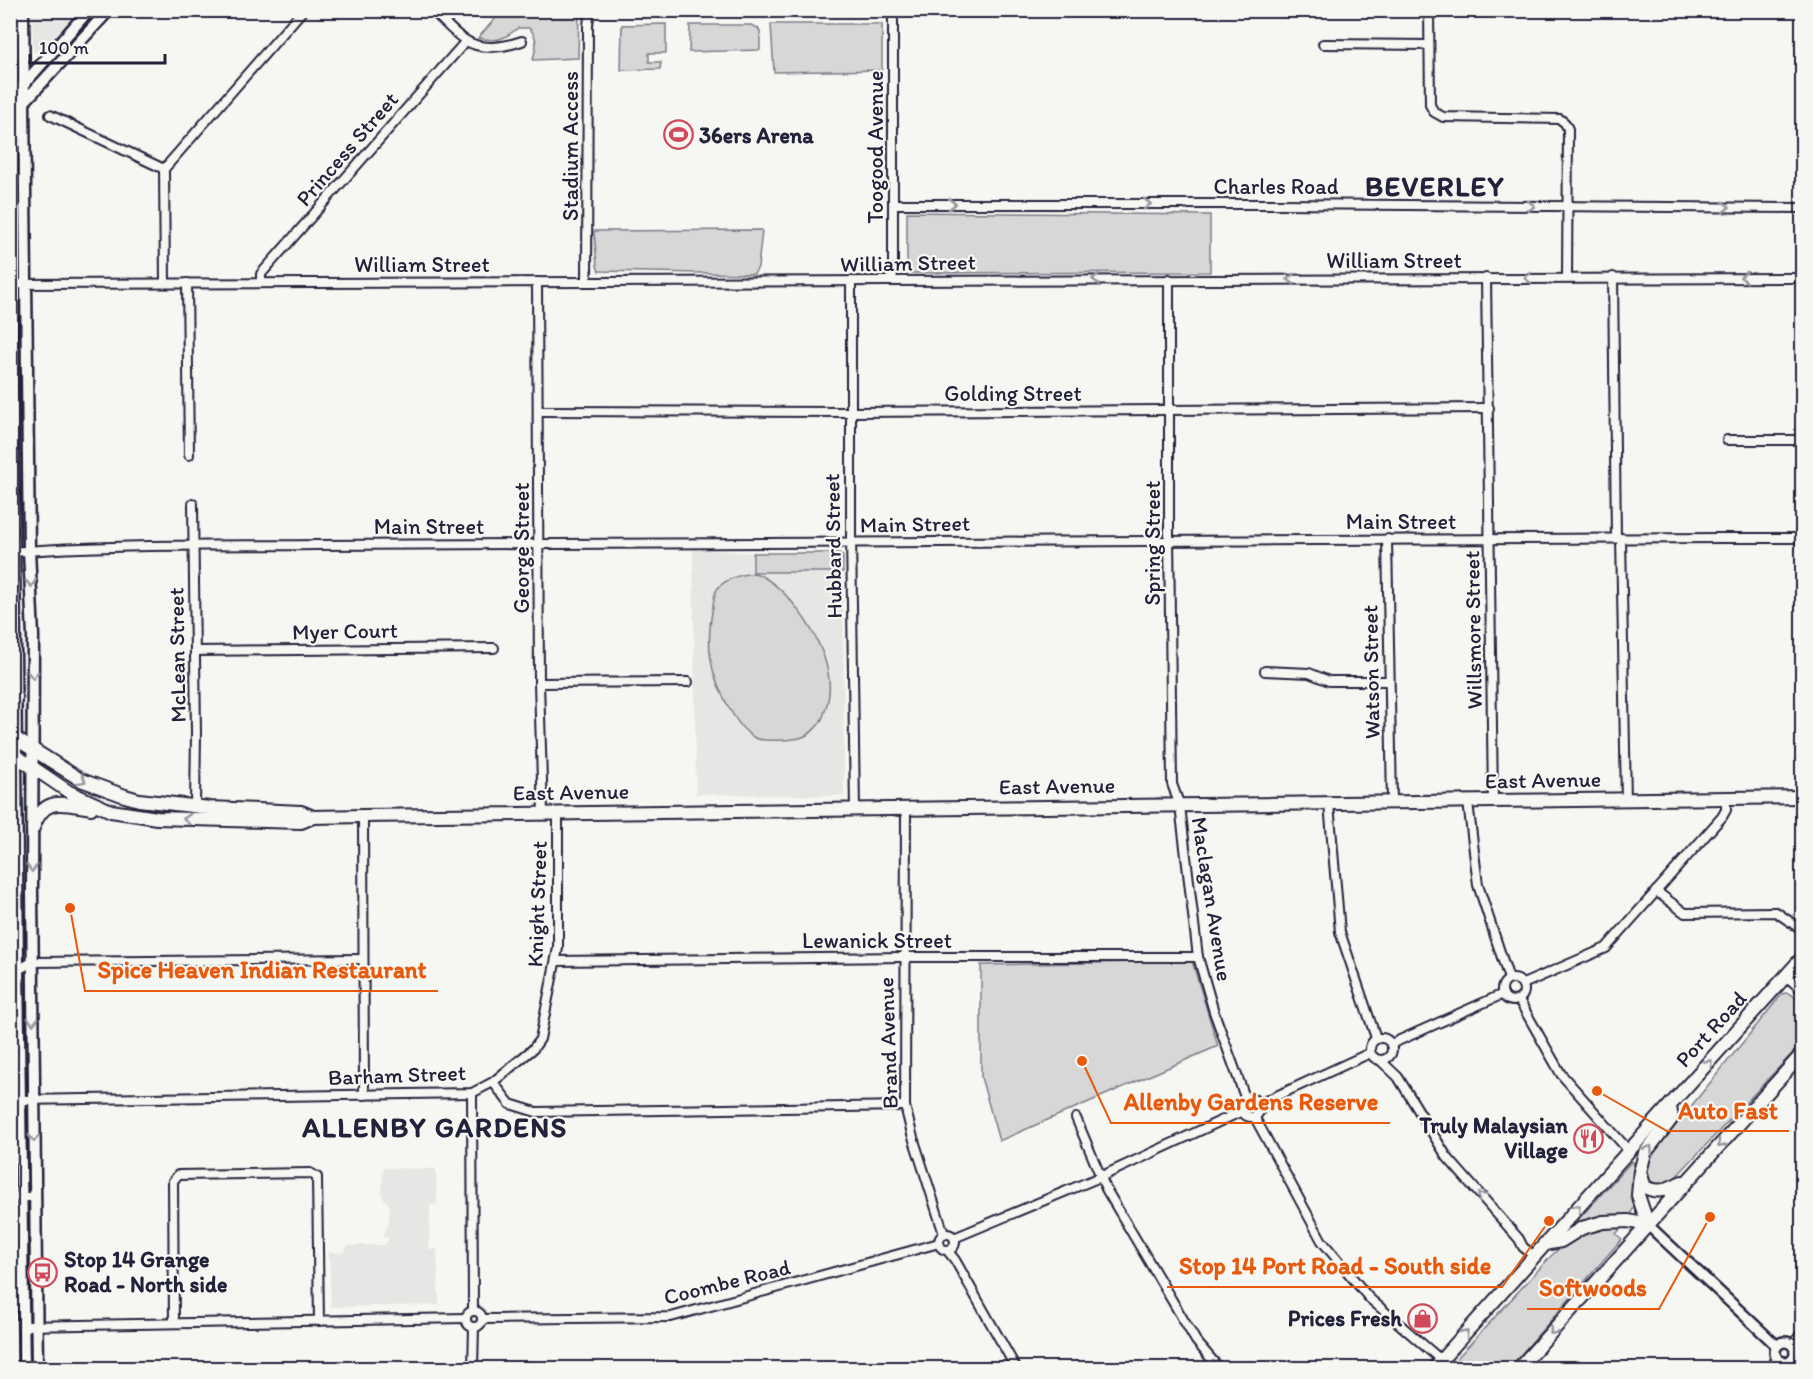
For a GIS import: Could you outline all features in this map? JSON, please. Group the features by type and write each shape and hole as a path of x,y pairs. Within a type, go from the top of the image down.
{"main road":[{"path":"23,10 24,247 29,550 33,616 32,962 37,1368"},
{"path":"24,102 10,96 24,84 89,10"},
{"path":"24,102 109,10"},
{"path":"24,50 33,62 44,62"},
{"path":"10,121 13,284 14,970 23,1197 24,1368"},
{"name":"East Avenue","path":"14,746 81,799 107,810 132,815 217,820 301,822 313,817 543,813 1803,797"},
{"name":"East Avenue","path":"14,746 33,759 81,780 107,791 139,800 243,811 301,812 313,817"},
{"path":"33,828 43,809 55,803 107,810"},
{"name":"Port Road","path":"1437,1364 1803,958"},
{"path":"1519,1368 1803,1054"},
{"path":"1648,1225 1638,1195 1640,1172 1645,1153 1672,1118 1670,1107"},
{"path":"1640,1172 1645,1187 1652,1191 1666,1191 1689,1180"},
{"path":"1544,1244 1561,1241 1582,1228 1603,1222 1628,1221 1648,1225"}],"street":[{"path":"165,283 164,169 303,10"},
{"path":"432,10 466,41 483,46 507,46 522,41"},
{"name":"Stadium Access","path":"588,281 588,24 590,10"},
{"name":"Toogood Avenue","path":"888,281 893,275 893,10"},
{"path":"1429,10 1430,105 1434,112 1443,117 1560,119 1565,123 1568,129 1567,278"},
{"name":"Princess Street","path":"261,282 261,274 466,41"},
{"path":"1323,44 1429,45"},
{"path":"50,115 164,169"},
{"name":"Charles Road","path":"894,204 1803,208"},
{"path":"11,247 24,247"},
{"path":"1613,277 1626,800"},
{"name":"Willsmore Street","path":"1486,278 1493,802"},
{"name":"William Street","path":"13,284 1803,278"},
{"name":"Spring Street","path":"1169,279 1172,784 1180,806"},
{"name":"Hubbard Street","path":"851,281 850,412 855,810"},
{"name":"George Street","path":"537,282 539,683 543,813"},
{"path":"187,283 189,455"},
{"name":"Golding Street","path":"538,411 850,412 1489,408"},
{"path":"1727,440 1803,440"},
{"name":"McLean Street","path":"193,504 195,806"},
{"name":"Main Street","path":"13,552 194,546 539,543 1803,538"},
{"name":"Watson Street","path":"1387,539 1392,803"},
{"name":"Myer Court","path":"195,651 494,648"},
{"path":"1265,671 1309,674 1329,681 1388,681"},
{"path":"539,683 688,682"},
{"path":"1523,984 1606,948 1722,817 1726,810 1726,798"},
{"path":"1468,802 1478,885 1509,979"},
{"path":"1329,804 1340,932 1376,1038"},
{"name":"Maclagan Avenue","path":"1180,806 1198,957 1214,1012 1246,1100"},
{"name":"Brand Avenue","path":"906,809 905,1106 944,1234"},
{"name":"Knight Street","path":"493,1082 533,1049 540,1039 558,948 558,813"},
{"path":"363,816 364,1095"},
{"path":"1656,891 1685,913 1776,912 1803,930"},
{"name":"Lewanick Street","path":"556,961 904,957 1198,957"},
{"path":"14,970 32,962 363,958"},
{"path":"1786,976 1803,990"},
{"path":"1509,979 1518,979 1523,984 1524,994 1519,1000 1511,1001 1503,994 1503,985 1509,979"},
{"path":"1391,1044 1503,994"},
{"path":"1519,1000 1562,1074 1629,1151"},
{"path":"1370,1053 1371,1043 1376,1038 1385,1038 1392,1048 1390,1055 1380,1060"},
{"path":"1370,1053 1398,1077 1447,1157 1519,1239 1523,1247 1534,1256"},
{"path":"1258,1104 1370,1053"},
{"name":"Barham Street","path":"20,1100 472,1093 493,1082 510,1104 536,1112 905,1106"},
{"path":"472,1093 473,1310"},
{"path":"1253,1099 1258,1104 1258,1112 1254,1116 1248,1116 1242,1111 1242,1105 1246,1100 1253,1099"},
{"path":"954,1238 1100,1177 1242,1111"},
{"path":"1254,1116 1322,1241 1370,1298 1437,1364"},
{"path":"1076,1118 1100,1177 1196,1341 1219,1368"},
{"path":"174,1323 173,1181 178,1175 310,1173 317,1177 319,1321"},
{"path":"10,1197 35,1197"},
{"path":"1648,1225 1777,1346"},
{"path":"947,1250 954,1245 954,1238 950,1234 944,1234 939,1244 955,1260 1016,1368"},
{"name":"Coombe Road","path":"483,1319 671,1317 939,1244"},
{"path":"473,1310 466,1318 468,1324 474,1327"},
{"path":"473,1310 480,1313 483,1319 474,1327"},
{"path":"24,1326 466,1318"},
{"path":"473,1368 474,1327"},
{"path":"1792,1345 1803,1333"},
{"path":"1785,1342 1792,1345 1795,1351 1792,1359 1785,1362 1778,1359 1777,1346 1785,1342"},
{"path":"1770,1368 1778,1359"},
{"path":"1792,1359 1802,1368"}],"shaded area":[{"path":"32,10 78,11 40,53 33,51"},
{"path":"502,11 579,11 578,58 533,60 535,39 529,28 518,28 499,39 478,38"},
{"path":"666,24 666,53 649,53 649,62 661,62 660,69 621,70 622,25"},
{"path":"771,24 882,24 882,70 774,72"},
{"path":"690,25 751,25 758,28 760,32 760,50 689,52"},
{"path":"907,212 1210,215 1210,272 910,273 907,269"},
{"path":"762,230 758,267 754,274 599,271 597,266 594,231"},
{"path":"693,549 753,553 839,553 843,556 844,796 696,794"},
{"path":"753,553 839,553 843,556 843,572 753,572"},
{"path":"755,573 780,590 802,615 825,659 829,683 826,709 821,722 815,729 800,738 764,740 747,733 727,704 713,669 710,633 714,596 718,588 730,579"},
{"path":"1192,961 1218,1046 999,1141 981,1077 981,965"},
{"path":"1782,994 1791,994 1802,1004 1802,1043 1673,1180 1664,1186 1650,1181 1647,1165 1650,1157"},
{"path":"1632,1161 1634,1163 1632,1189 1635,1205 1630,1215 1604,1215 1579,1223 1577,1221"},
{"path":"383,1168 436,1169 437,1204 430,1205 429,1250 437,1249 439,1305 331,1307 329,1252 343,1253 348,1246 356,1245 385,1245 389,1239 383,1236 389,1221 390,1206 382,1196"},
{"path":"1626,1223 1616,1234 1622,1239 1509,1368 1448,1368 1552,1255 1569,1240 1592,1228"}],"place":[{"name":"36ers Arena","path":"678,135"},
{"name":"Spice Heaven Indian Restaurant","path":"70,908"},
{"name":"Allenby Gardens Reserve","path":"1082,1061"},
{"name":"Auto Fast","path":"1597,1091"},
{"name":"Truly Malaysian Village","path":"1589,1138"},
{"name":"Softwoods","path":"1710,1217"},
{"name":"Stop 14 Port Road - South side","path":"1549,1221"},
{"name":"Stop 14 Grange Road - North side","path":"43,1272"},
{"name":"Prices Fresh","path":"1423,1318"}],"district":[{"name":"BEVERLEY","path":"1435,186"},
{"name":"ALLENBY GARDENS","path":"435,1127"}]}
